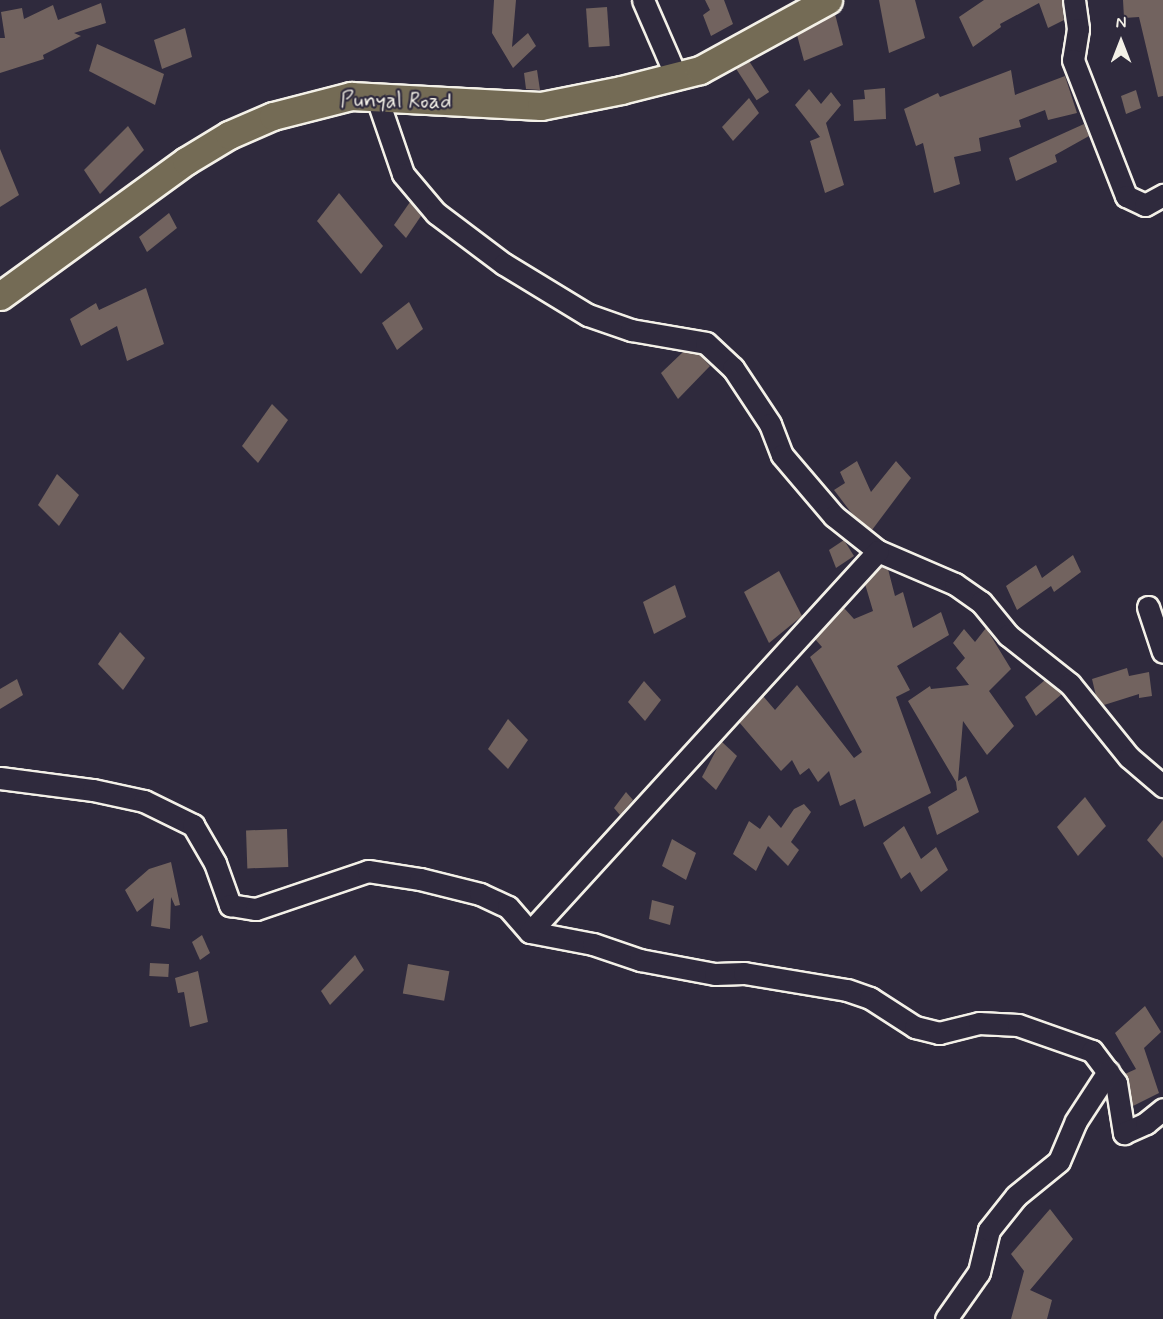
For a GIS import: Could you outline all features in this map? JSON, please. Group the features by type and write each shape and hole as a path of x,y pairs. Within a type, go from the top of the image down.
{"main road":[{"name":"Punyal Road","path":"0,296 88,229 229,135 313,103 351,96 541,106 700,70 828,0"}],"street":[{"path":"643,0 676,76"},
{"path":"1074,0 1078,29 1073,60 1126,196 1144,205 1163,195"},
{"path":"377,98 403,174 436,213 504,264 588,315 631,330 706,343 732,368 757,401 782,455 853,535 878,551 955,584 981,602 1008,635 1070,684 1129,756 1163,786"},
{"path":"530,932 878,551"},
{"path":"1148,607 1163,652"},
{"path":"0,778 93,790 144,801 192,825 215,863 230,905 256,909 369,871 480,894 508,907 530,932 715,974 744,973 847,990 870,998 915,1027 939,1033 979,1023 1018,1025 1092,1051 1116,1083 1124,1132 1146,1123 1163,1108"},
{"path":"946,1319 979,1272 989,1230 1016,1197 1059,1161 1076,1121 1108,1072"}],"building":[{"path":"494,0 516,0 512,47 528,33 536,46 513,68 492,33"},
{"path":"705,0 724,0 733,24 711,36 703,15 710,10"},
{"path":"879,0 915,0 925,38 889,53"},
{"path":"984,0 1062,0 1064,20 1048,28 1039,3 1000,24 1001,27 973,47 959,17"},
{"path":"1123,0 1163,0 1163,96 1158,97 1139,17 1124,18"},
{"path":"101,3 106,23 74,33 81,36 43,55 44,59 0,73 0,38 5,38 1,12 22,8 24,19 53,5 58,20"},
{"path":"607,7 610,46 589,47 586,8"},
{"path":"835,14 843,45 804,61 797,35"},
{"path":"185,28 192,57 162,69 154,40"},
{"path":"97,44 164,74 155,105 89,71"},
{"path":"749,61 769,92 757,100 736,69"},
{"path":"537,70 540,90 526,89 524,73"},
{"path":"1011,70 1015,95 1065,76 1077,113 1048,120 1045,110 1019,120 1021,127 979,138 981,151 954,157 960,184 934,193 923,143 916,146 904,109 938,93 940,97"},
{"path":"885,88 886,119 854,121 853,100 865,99 864,90"},
{"path":"809,89 821,104 831,92 841,105 826,123 844,185 825,193 810,141 820,137 795,105"},
{"path":"1136,90 1141,108 1126,114 1121,96"},
{"path":"749,98 759,113 733,141 722,127"},
{"path":"1084,124 1089,136 1055,155 1057,162 1016,181 1009,158"},
{"path":"128,126 144,150 100,194 84,170"},
{"path":"0,149 19,195 0,207"},
{"path":"339,193 383,246 361,274 317,221"},
{"path":"410,202 421,216 406,238 394,225"},
{"path":"169,213 177,228 147,252 139,237"},
{"path":"146,288 164,344 127,361 117,326 81,346 70,319 96,303 99,310"},
{"path":"409,302 423,329 397,350 382,323"},
{"path":"683,352 700,355 710,366 678,399 661,373"},
{"path":"272,404 288,420 258,463 242,446"},
{"path":"857,461 871,492 896,461 911,478 872,530 853,515 834,490 845,483 840,472"},
{"path":"57,474 79,495 59,526 38,505"},
{"path":"844,540 854,556 836,568 829,550"},
{"path":"1073,555 1081,572 1054,592 1051,586 1017,610 1006,586 1036,565 1042,578"},
{"path":"882,567 888,569 895,596 903,592 913,628 941,612 949,635 897,666 910,690 896,697 931,793 864,827 855,799 840,806 829,771 818,782 809,768 800,775 792,760 781,771 739,722 763,696 775,710 797,685 854,758 862,752 810,657 822,647 815,639 844,608 854,619 873,611 865,584"},
{"path":"779,571 802,616 769,643 744,592"},
{"path":"675,585 686,617 654,634 643,602"},
{"path":"986,628 1011,669 989,691 1014,726 987,755 963,721 958,781 966,776 979,812 937,835 928,807 957,790 956,782 908,701 930,686 931,689 969,685 956,668 965,658 953,643 964,629 975,642"},
{"path":"120,632 145,658 123,690 98,664"},
{"path":"1127,668 1129,676 1149,672 1152,696 1139,698 1139,694 1104,705 1096,696 1092,679"},
{"path":"17,679 23,695 0,709 0,689"},
{"path":"1045,680 1062,694 1036,716 1025,697"},
{"path":"644,681 661,700 645,721 628,702"},
{"path":"508,719 528,740 508,769 488,749"},
{"path":"721,741 737,756 716,790 702,777"},
{"path":"626,792 633,800 620,815 614,808"},
{"path":"1085,797 1106,826 1078,856 1057,827"},
{"path":"804,804 811,812 791,842 799,850 788,866 768,846 756,871 733,854 749,821 760,829 769,815 781,828 794,809"},
{"path":"1163,820 1163,858 1147,840"},
{"path":"904,826 921,859 936,847 948,870 921,892 910,872 901,879 883,843"},
{"path":"287,829 288,867 247,868 246,830"},
{"path":"672,839 696,853 686,880 662,866"},
{"path":"171,862 180,905 175,906 171,897 170,929 151,926 154,898 137,912 125,890 149,869"},
{"path":"652,900 674,906 670,925 649,919"},
{"path":"202,935 210,953 200,960 192,942"},
{"path":"355,955 364,970 330,1005 321,991"},
{"path":"150,963 169,964 168,977 149,976"},
{"path":"408,964 449,971 444,1001 403,994"},
{"path":"198,971 208,1022 190,1027 184,992 178,993 175,978"},
{"path":"1145,1006 1161,1032 1144,1048 1159,1093 1133,1106 1125,1074 1136,1069 1115,1033"},
{"path":"1050,1209 1073,1239 1030,1290 1052,1300 1047,1319 1011,1319 1024,1271 1011,1254"}]}
